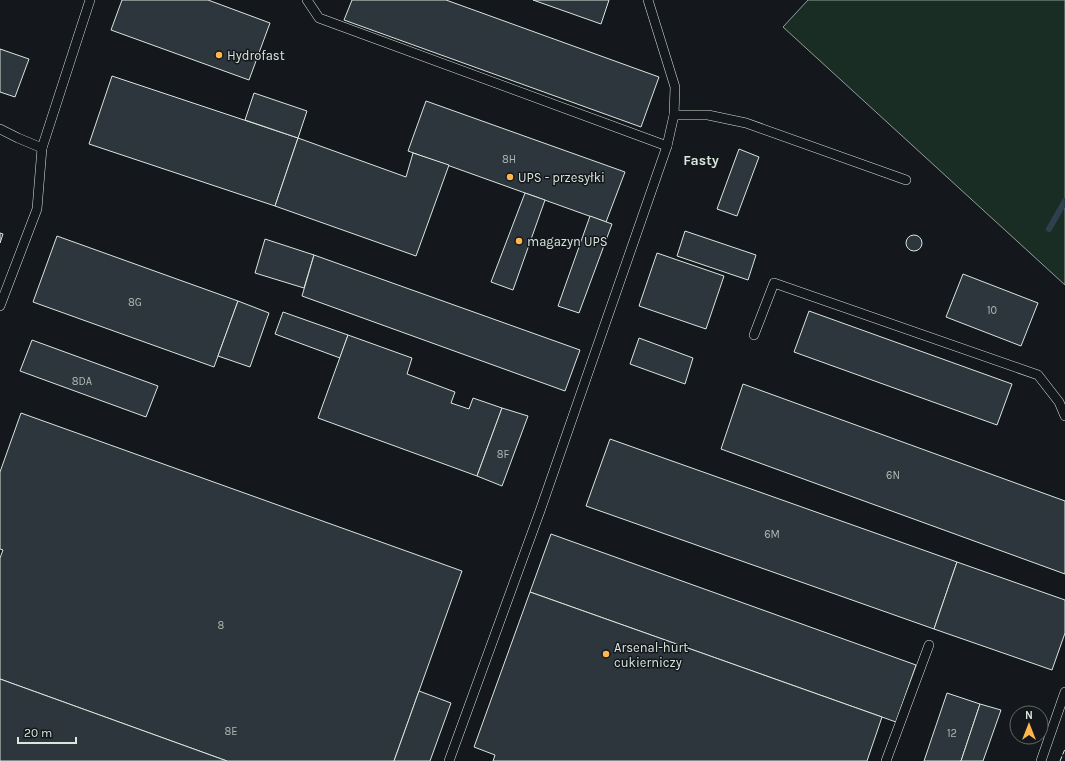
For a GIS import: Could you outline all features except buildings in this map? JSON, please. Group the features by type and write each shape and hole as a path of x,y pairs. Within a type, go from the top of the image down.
{"lane":[{"path":"0,306 37,209 42,148 90,0"},
{"path":"307,0 319,18 667,146"},
{"path":"449,761 540,512 667,146 674,115 675,87 648,0"},
{"path":"674,115 708,115 746,123 906,180"},
{"path":"0,129 42,148"},
{"path":"754,335 774,283 1038,376 1058,402 1065,416"},
{"path":"886,761 929,645"},
{"path":"1041,761 1065,692"}],"green space":[{"path":"808,0 1065,0 1065,285 783,27"}],"waterway":[{"path":"1049,229 1065,201"}],"fence":[{"path":"1060,761 1065,749"}],"place":[{"name":"Hydrofast","path":"219,55"},
{"name":"UPS - przesyłki","path":"510,177"},
{"name":"magazyn UPS","path":"519,241"},
{"name":"Arsenal-hurt cukierniczy","path":"606,654"}],"district":[{"name":"Fasty","path":"701,160"}]}
